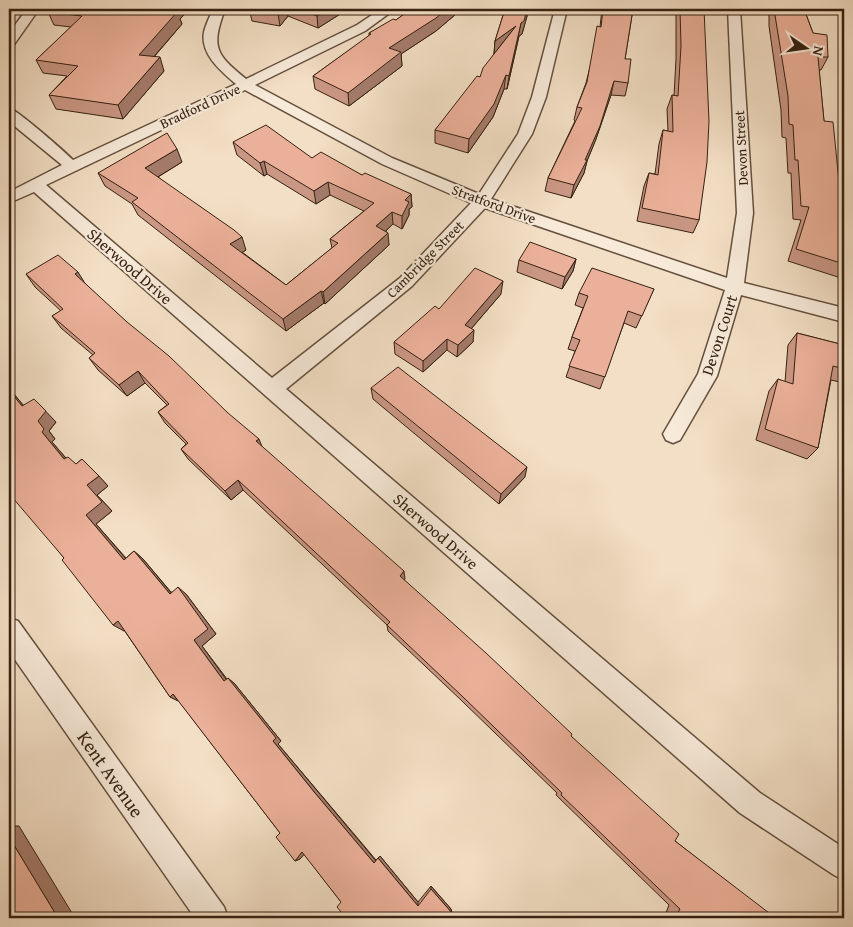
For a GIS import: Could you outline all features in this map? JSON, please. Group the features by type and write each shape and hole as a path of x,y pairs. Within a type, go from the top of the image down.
{"street":[{"path":"9,43 24,18 33,9"},
{"name":"Stratford Drive","path":"219,9 210,33 212,52 222,66 245,85 387,161 482,202 735,287 844,315"},
{"name":"Bradford Drive","path":"9,198 361,28 389,9"},
{"name":"Cambridge Street","path":"272,389 406,282 482,202 525,134 539,97 561,9"},
{"name":"Devon Street","path":"734,9 745,213 735,287"},
{"path":"9,112 16,121 72,166"},
{"name":"Sherwood Drive","path":"36,185 750,803 844,865"},
{"name":"Devon Court","path":"673,434 706,376 735,287"},
{"name":"Kent Avenue","path":"9,630 213,918"}],"building":[{"path":"52,9 173,9 172,11 178,11 139,55 160,57 118,105 49,95 78,66 36,60 82,16 48,12"},
{"path":"250,9 282,9 278,14"},
{"path":"298,9 328,9 317,16"},
{"path":"411,9 447,9 389,48 401,52 348,93 313,76 371,34 369,33 393,19 396,20"},
{"path":"505,9 527,9 524,21 521,23 509,76 506,75 494,104 469,139 435,130 477,76 480,77 483,68 516,26 495,41"},
{"path":"603,9 633,9 625,59 631,59 628,83 614,81 600,126 585,160 587,160 574,185 548,178 582,108 577,107 587,82 597,26 601,27"},
{"path":"680,9 704,9 709,121 707,162 699,220 642,208 649,173 658,175 663,130 673,132 672,95 678,96 681,46"},
{"path":"774,9 804,9 813,33 827,35 828,57 818,57 824,121 833,122 839,182 843,183 844,264 796,249 809,207 801,206 798,160 795,160 793,125 789,124 788,96"},
{"path":"266,125 312,158 321,152 362,175 365,173 411,194 405,200 409,202 402,216 392,212 376,226 388,233 323,292 321,291 283,319 132,202 138,198 98,173 167,133 177,149 145,168 234,230 242,237 230,244 286,285 338,243 330,239 374,203 328,182 314,191 264,161 260,163 233,142"},
{"path":"530,242 576,259 565,277 519,260"},
{"path":"58,255 78,272 75,274 127,322 169,356 228,413 259,439 256,441 404,571 400,576 486,653 572,734 571,736 679,834 675,841 773,916 773,918 675,918 680,909 387,625 390,622 238,480 225,491 181,449 188,443 158,412 169,404 138,371 119,385 89,358 95,353 52,316 63,309 26,274"},
{"path":"475,268 503,281 465,325 474,330 458,345 447,339 423,361 394,342 435,306 439,309"},
{"path":"592,268 654,289 642,316 628,311 605,377 569,366 580,340 572,337 588,296 579,293"},
{"path":"797,333 844,345 844,369 833,366 818,448 765,429 778,379 793,384"},
{"path":"398,367 527,467 501,494 371,388"},
{"path":"9,390 22,406 34,399 46,411 38,421 44,429 42,432 64,459 68,457 76,464 82,459 99,476 87,485 102,502 86,515 124,560 134,551 170,594 178,587 208,629 194,640 224,681 228,678 276,738 273,741 315,793 374,863 378,858 418,906 431,889 452,913 448,918 346,918 337,907 341,902 302,852 295,861 276,837 280,833 173,694 170,697 118,621 113,625 62,560 64,558 12,497 15,495 9,488"},
{"path":"9,837 58,918 9,918"}]}
